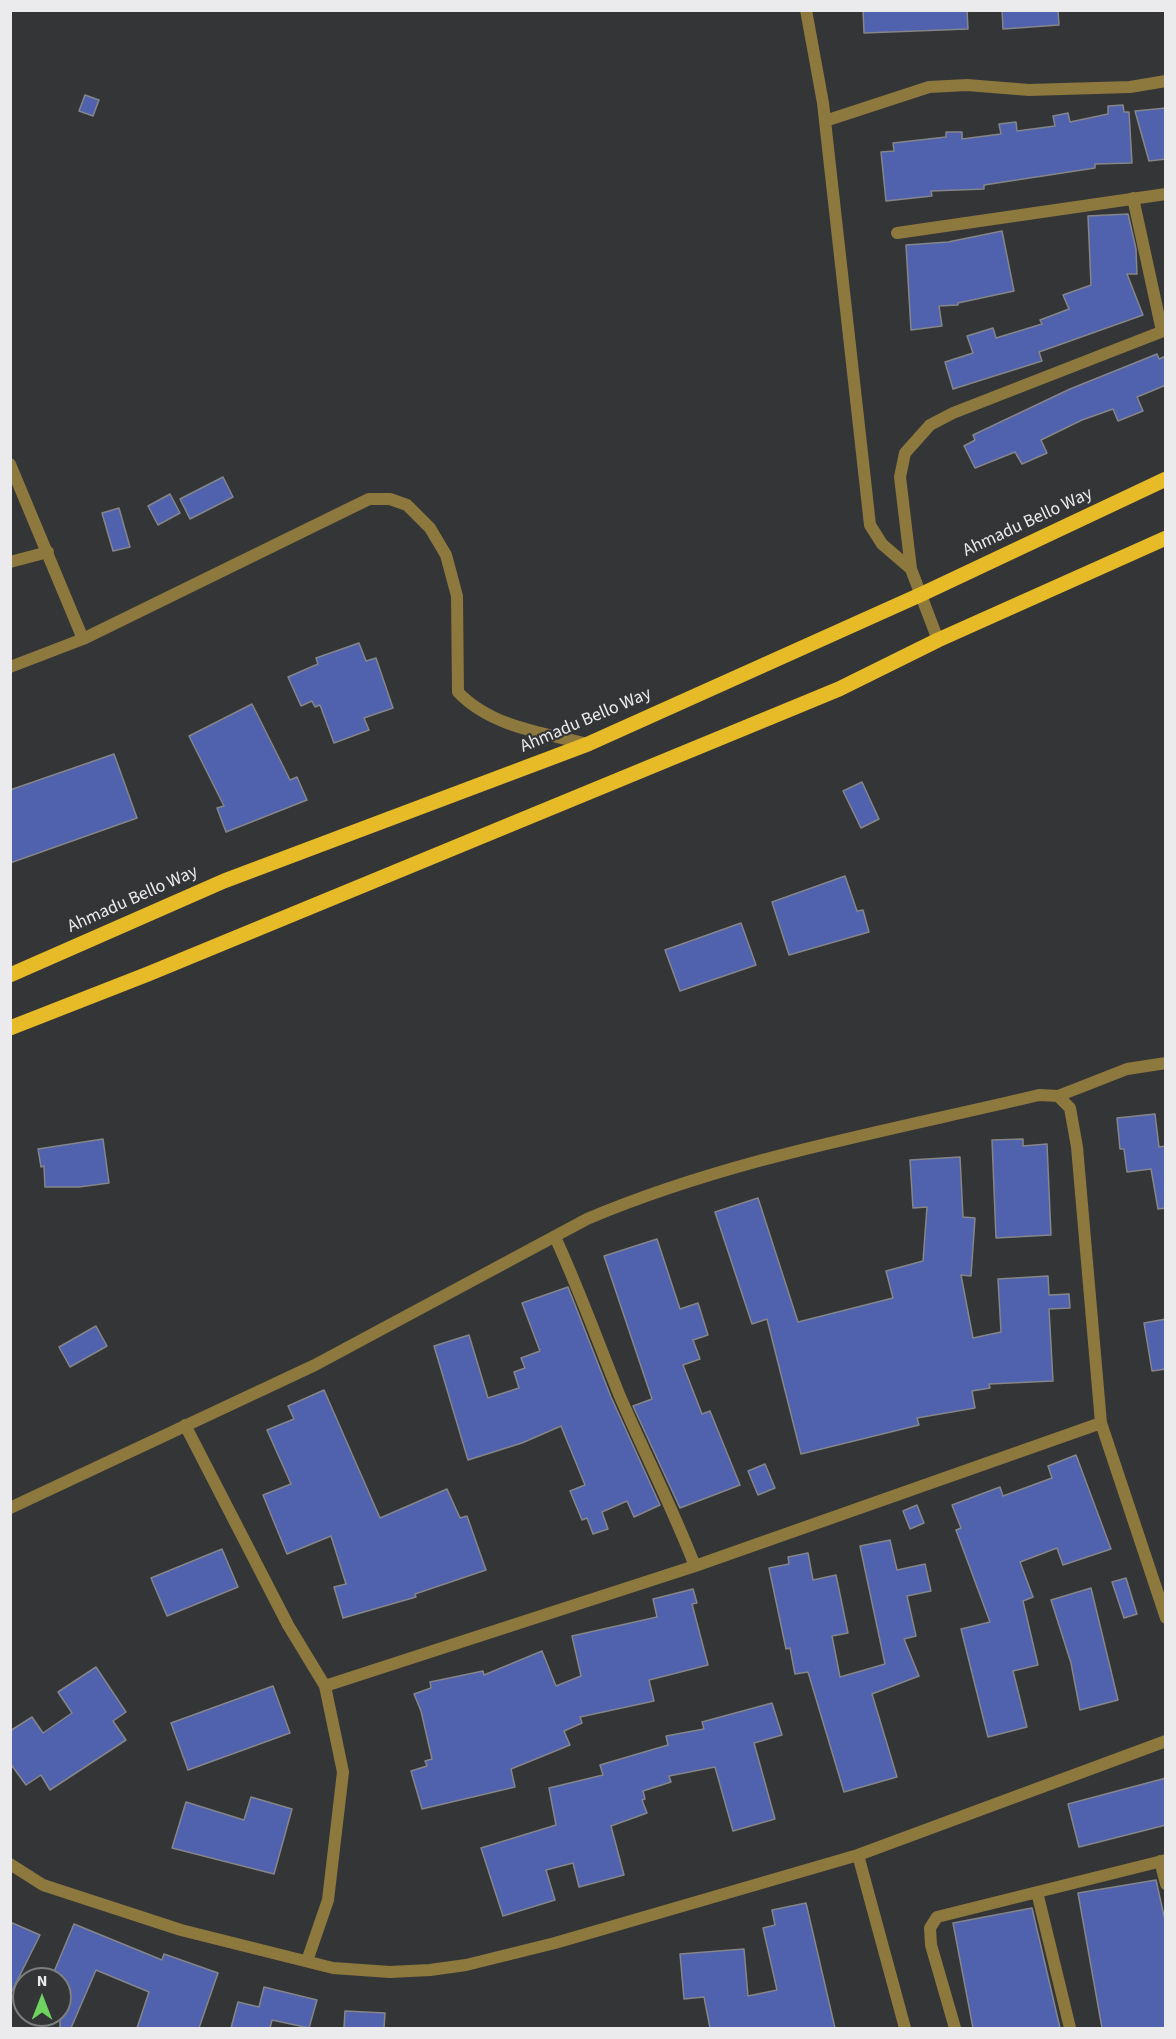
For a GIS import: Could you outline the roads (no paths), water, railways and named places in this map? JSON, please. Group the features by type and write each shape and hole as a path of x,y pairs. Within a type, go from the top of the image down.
{"main road":[{"name":"Ahmadu Bello Way","path":"10,975 224,881 588,744 922,594 1166,479"},
{"path":"10,1028 148,974 839,688 938,640 1166,538"}],"street":[{"path":"806,10 825,121 870,525 882,544 911,568"},
{"path":"825,121 929,87 967,85 1029,90 1130,87 1166,81"},
{"path":"897,233 1166,194"},
{"path":"938,640 911,568 900,477 905,453 930,425 1164,330 1133,198"},
{"path":"10,464 83,639"},
{"path":"10,667 83,639 369,499 390,499 407,505 430,528 446,555 457,596 458,692 474,709 520,728 588,744"},
{"path":"10,562 48,552"},
{"path":"10,1508 315,1365 587,1219 623,1204 715,1172 1039,1095 1058,1096 1127,1069 1166,1063"},
{"path":"1058,1096 1070,1108 1077,1147 1101,1423 1166,1618"},
{"path":"555,1237 578,1286 619,1393 677,1520 695,1566"},
{"path":"325,1686 695,1566 1101,1423"},
{"path":"185,1425 288,1625 325,1686 343,1772 328,1900 307,1961"},
{"path":"10,1864 51,1888 182,1930 333,1968 390,1972 466,1965 567,1940 858,1855 1166,1741"},
{"path":"858,1855 905,2028"},
{"path":"955,2028 931,1945 930,1928 937,1917 1163,1860 1166,1884"},
{"path":"1037,1892 1070,2028"}]}
